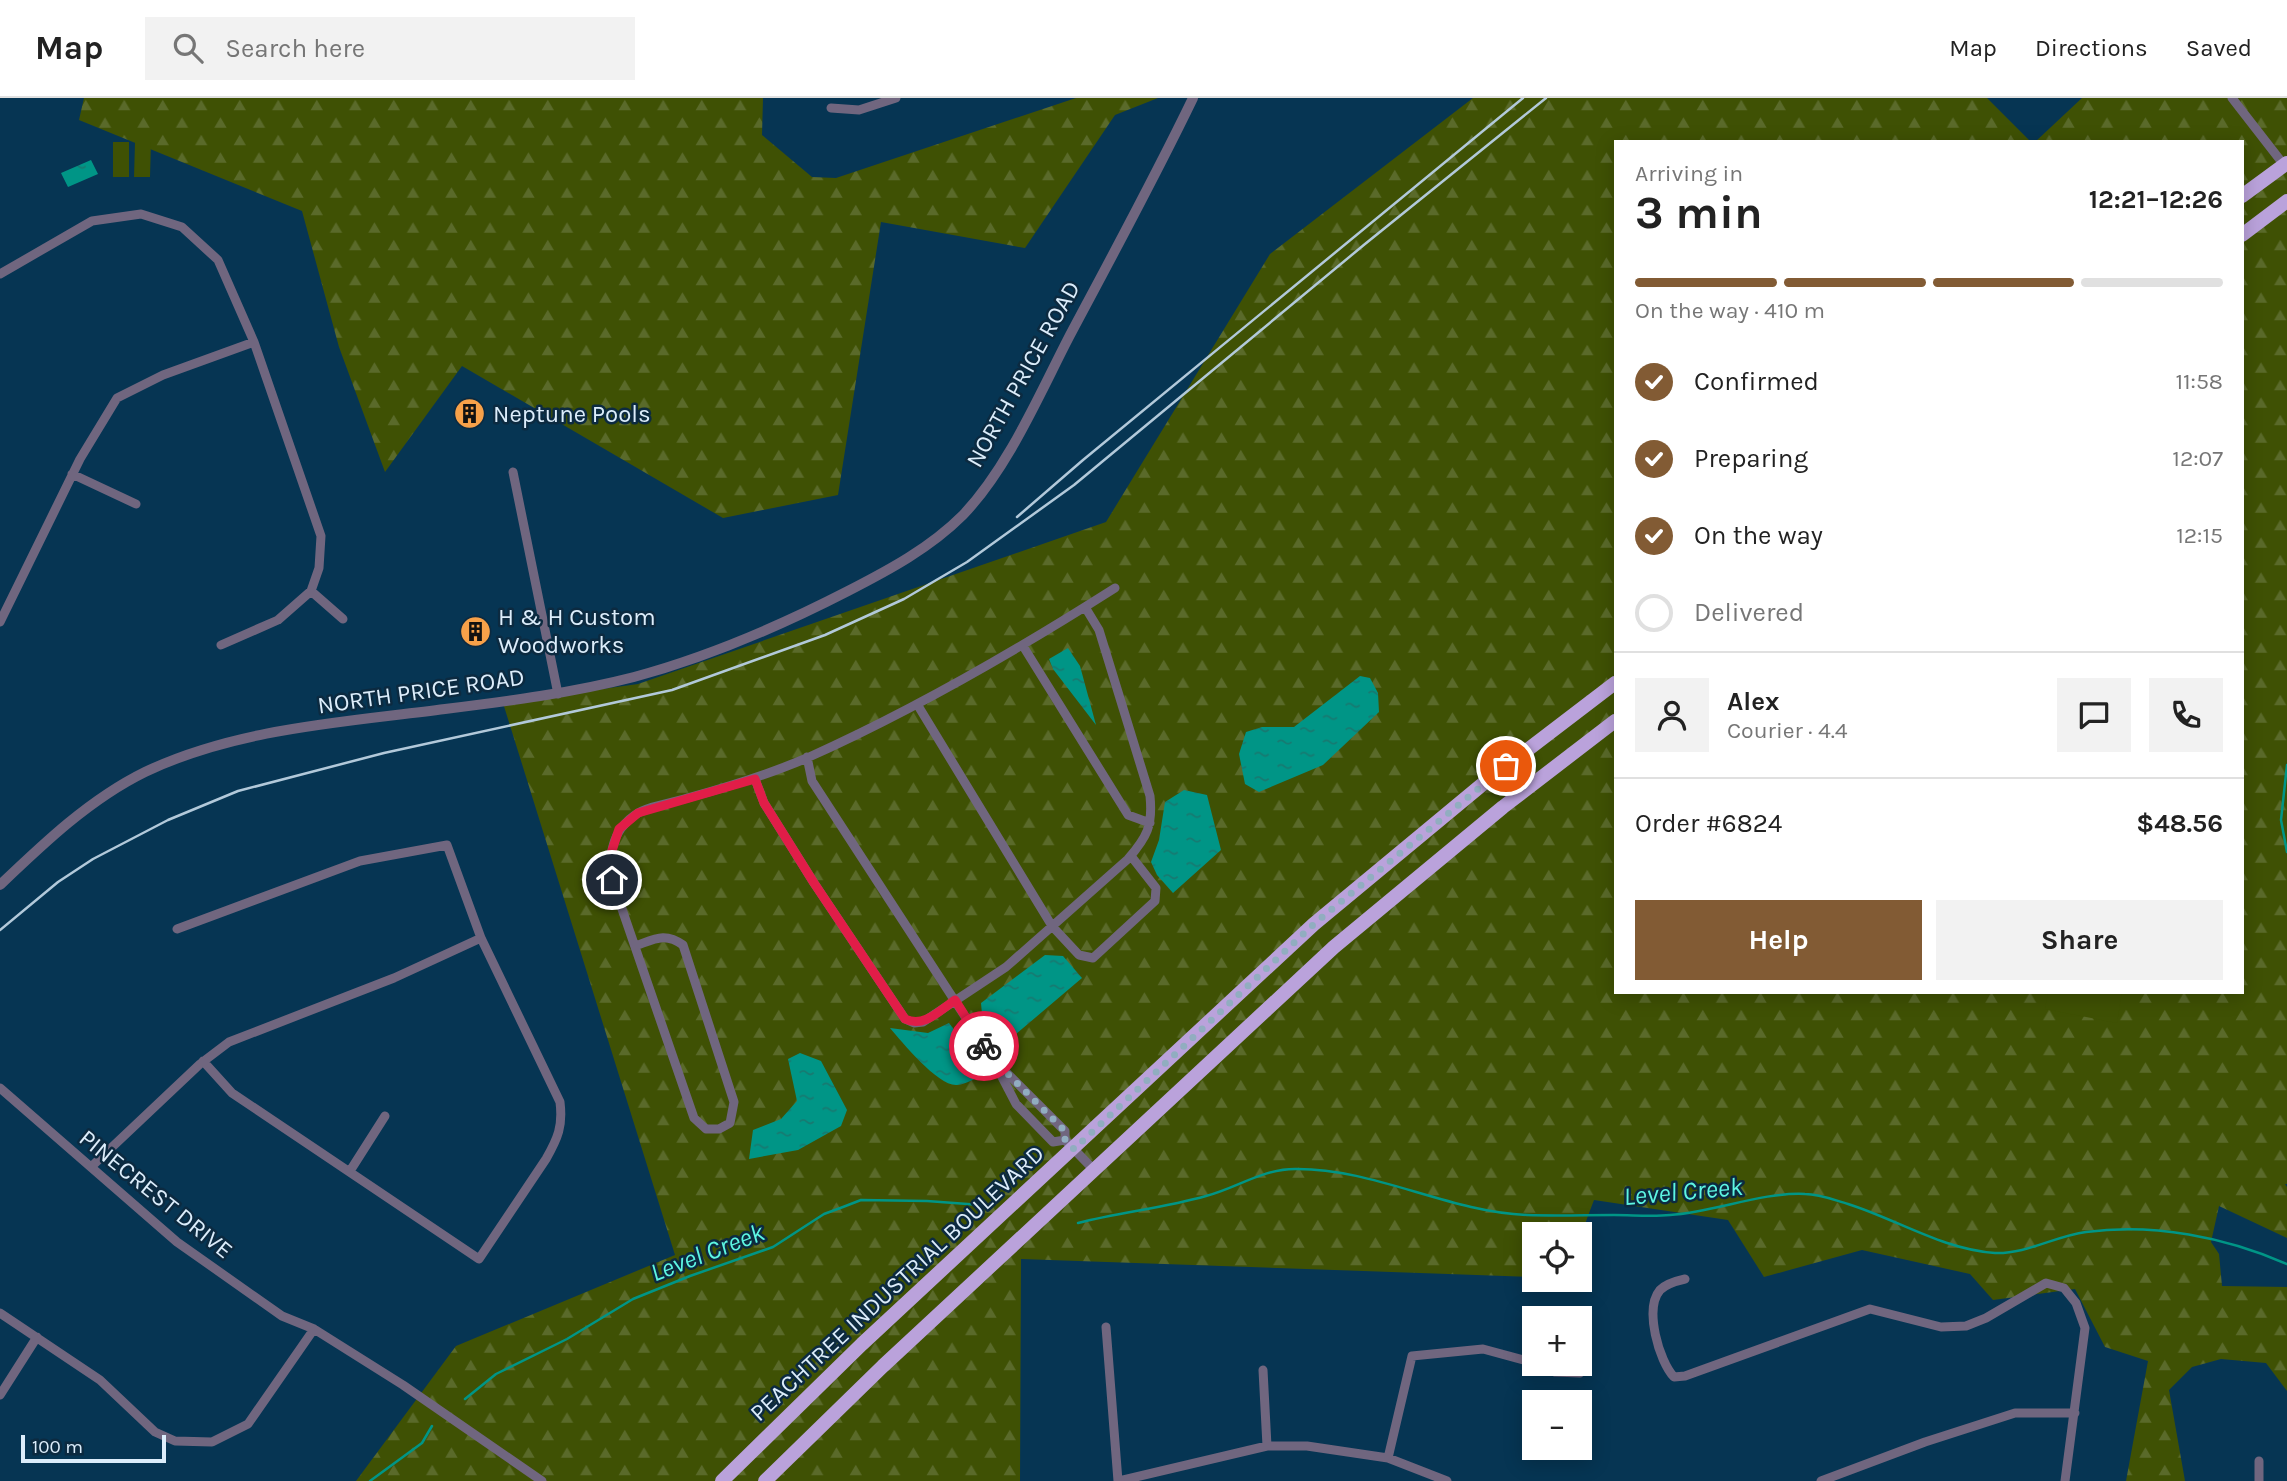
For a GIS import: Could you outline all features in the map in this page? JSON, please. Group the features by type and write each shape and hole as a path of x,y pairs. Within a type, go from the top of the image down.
{"highway":[{"path":"2244,195 2286,164"},
{"path":"2244,233 2287,201"},
{"name":"PEACHTREE INDUSTRIAL BOULEVARD","path":"722,1481 1069,1145 1314,924 1484,783 1614,684"},
{"name":"PEACHTREE INDUSTRIAL BOULEVARD","path":"765,1481 883,1366 1334,947 1503,807 1614,722"}],"street":[{"path":"831,108 859,110 896,98"},
{"name":"NORTH PRICE ROAD","path":"0,885 89,806 143,773 191,754 254,737 322,725 558,694 636,676 710,652 791,620 880,575 939,538 967,510 1013,444 1193,98"},
{"path":"2232,98 2286,164"},
{"path":"0,274 92,221 141,214 182,227 218,260 254,342 321,536 319,568 311,591 278,620 221,645"},
{"path":"0,622 72,474 117,398 163,375 254,342"},
{"path":"513,472 558,694"},
{"path":"72,474 136,504"},
{"path":"635,946 658,938 672,937 683,944 734,1102 730,1123 719,1129 706,1129 694,1118 612,880 609,860 619,829 638,813 755,779 917,705 1023,646 1115,588"},
{"path":"311,591 343,619"},
{"path":"755,779 764,803 905,1019 914,1023 923,1022 1006,967 1143,843 1150,823 1150,796 1099,630 1085,607"},
{"path":"1023,646 1128,816 1150,823"},
{"path":"917,705 1052,926 1079,955 1093,958 1155,901 1156,888 1131,856"},
{"path":"807,757 812,781 992,1058 1016,1104 1053,1142 1069,1145"},
{"path":"177,929 360,861 447,845 481,938 560,1101 562,1122 546,1159 479,1259 233,1093 203,1061"},
{"path":"91,1167 203,1061 229,1042 394,978 481,938"},
{"path":"992,1058 1065,1131 1069,1145 1095,1171"},
{"name":"PINECREST DRIVE","path":"0,1088 177,1242 282,1316 314,1329 403,1385 542,1481"},
{"path":"350,1171 385,1116"},
{"path":"1685,1279 1659,1291 1652,1316 1665,1367 1674,1377 1685,1376 1870,1309 1941,1327 1966,1326 1986,1318 2046,1283 2064,1288 2076,1303 2085,1328 2065,1481"},
{"path":"0,1313 100,1380 155,1432 175,1441 212,1442 248,1423 314,1329"},
{"path":"1106,1327 1118,1481 1267,1446 1307,1446 1388,1458 1447,1481"},
{"path":"0,1395 37,1337"},
{"path":"1388,1458 1412,1356 1483,1349 1522,1360"},
{"path":"1263,1370 1267,1446"},
{"path":"1821,1481 1925,1442 2015,1413 2075,1413"},
{"path":"2259,1461 2259,1481"}],"green space":[{"path":"84,98 763,98 762,135 812,177 836,178 1076,98 1158,98 1115,115 1025,248 881,222 838,495 723,518 462,366 385,472 339,347 302,211 79,120"},
{"path":"1473,98 1987,98 2029,140 1614,140 1614,994 2244,994 2244,140 2037,140 2082,98 2287,98 2287,1238 2219,1206 2211,1242 2219,1254 2222,1286 2287,1287 2287,1391 2266,1363 2221,1359 2192,1367 2169,1390 2185,1481 2126,1481 2148,1361 2105,1347 2075,1289 1993,1300 1970,1274 1862,1250 1764,1277 1728,1220 1594,1200 1586,1222 1522,1222 1522,1277 1021,1259 1020,1481 356,1481 456,1346 675,1255 503,703 638,684 1106,522 1270,254"},
{"path":"113,142 129,142 129,177 113,177"},
{"path":"135,142 151,142 150,177 134,177"},
{"path":"2048,994 2122,994 2117,1023 2045,1009"}],"water":[{"path":"91,160 98,174 68,187 61,173"},
{"path":"1068,648 1080,666 1096,725 1053,669 1049,659"},
{"path":"1360,676 1370,678 1378,693 1379,712 1323,765 1259,792 1245,784 1239,754 1246,732 1262,727 1294,727"},
{"path":"1184,790 1207,795 1221,850 1173,893 1157,875 1151,862 1159,840 1165,802"},
{"path":"1045,955 1063,956 1082,978 1009,1040 983,1025 981,1003"},
{"path":"949,1023 987,1073 963,1084 948,1083 920,1062 890,1028 928,1033"},
{"path":"800,1053 821,1061 847,1110 841,1126 798,1150 749,1159 753,1130 781,1119 797,1101 788,1059"}],"waterway":[{"path":"2287,765 2281,820 2287,852"},
{"name":"Level Creek","path":"1078,1223 1190,1200 1217,1193 1261,1175 1295,1169 1353,1175 1469,1206 1527,1215 1663,1216 1771,1196 1811,1194 1866,1210 1939,1240 1976,1251 2007,1253 2086,1232 2137,1229 2189,1234 2239,1246 2287,1264"},
{"name":"Level Creek","path":"465,1399 496,1374 567,1339 633,1299 773,1247 824,1214 861,1200 981,1205"},
{"name":"Level Creek","path":"370,1481 422,1443 432,1426"}],"railway":[{"path":"1017,517 1523,98"},
{"path":"0,930 58,882 93,859 168,820 238,791 384,753 672,690 825,635 904,599 967,562 1074,485 1546,98"}],"way so far":[{"path":"984,1046 992,1058 1065,1131 1065,1140 1074,1149 1314,924 1506,766"}],"place":[{"name":"Neptune Pools","path":"470,414"},
{"name":"H & H Custom Woodworks","path":"475,631"}],"route":[{"path":"612,880 609,860 619,829 638,813 755,779 764,803 814,883 905,1019 914,1023 923,1022 955,1000 984,1046"}]}
